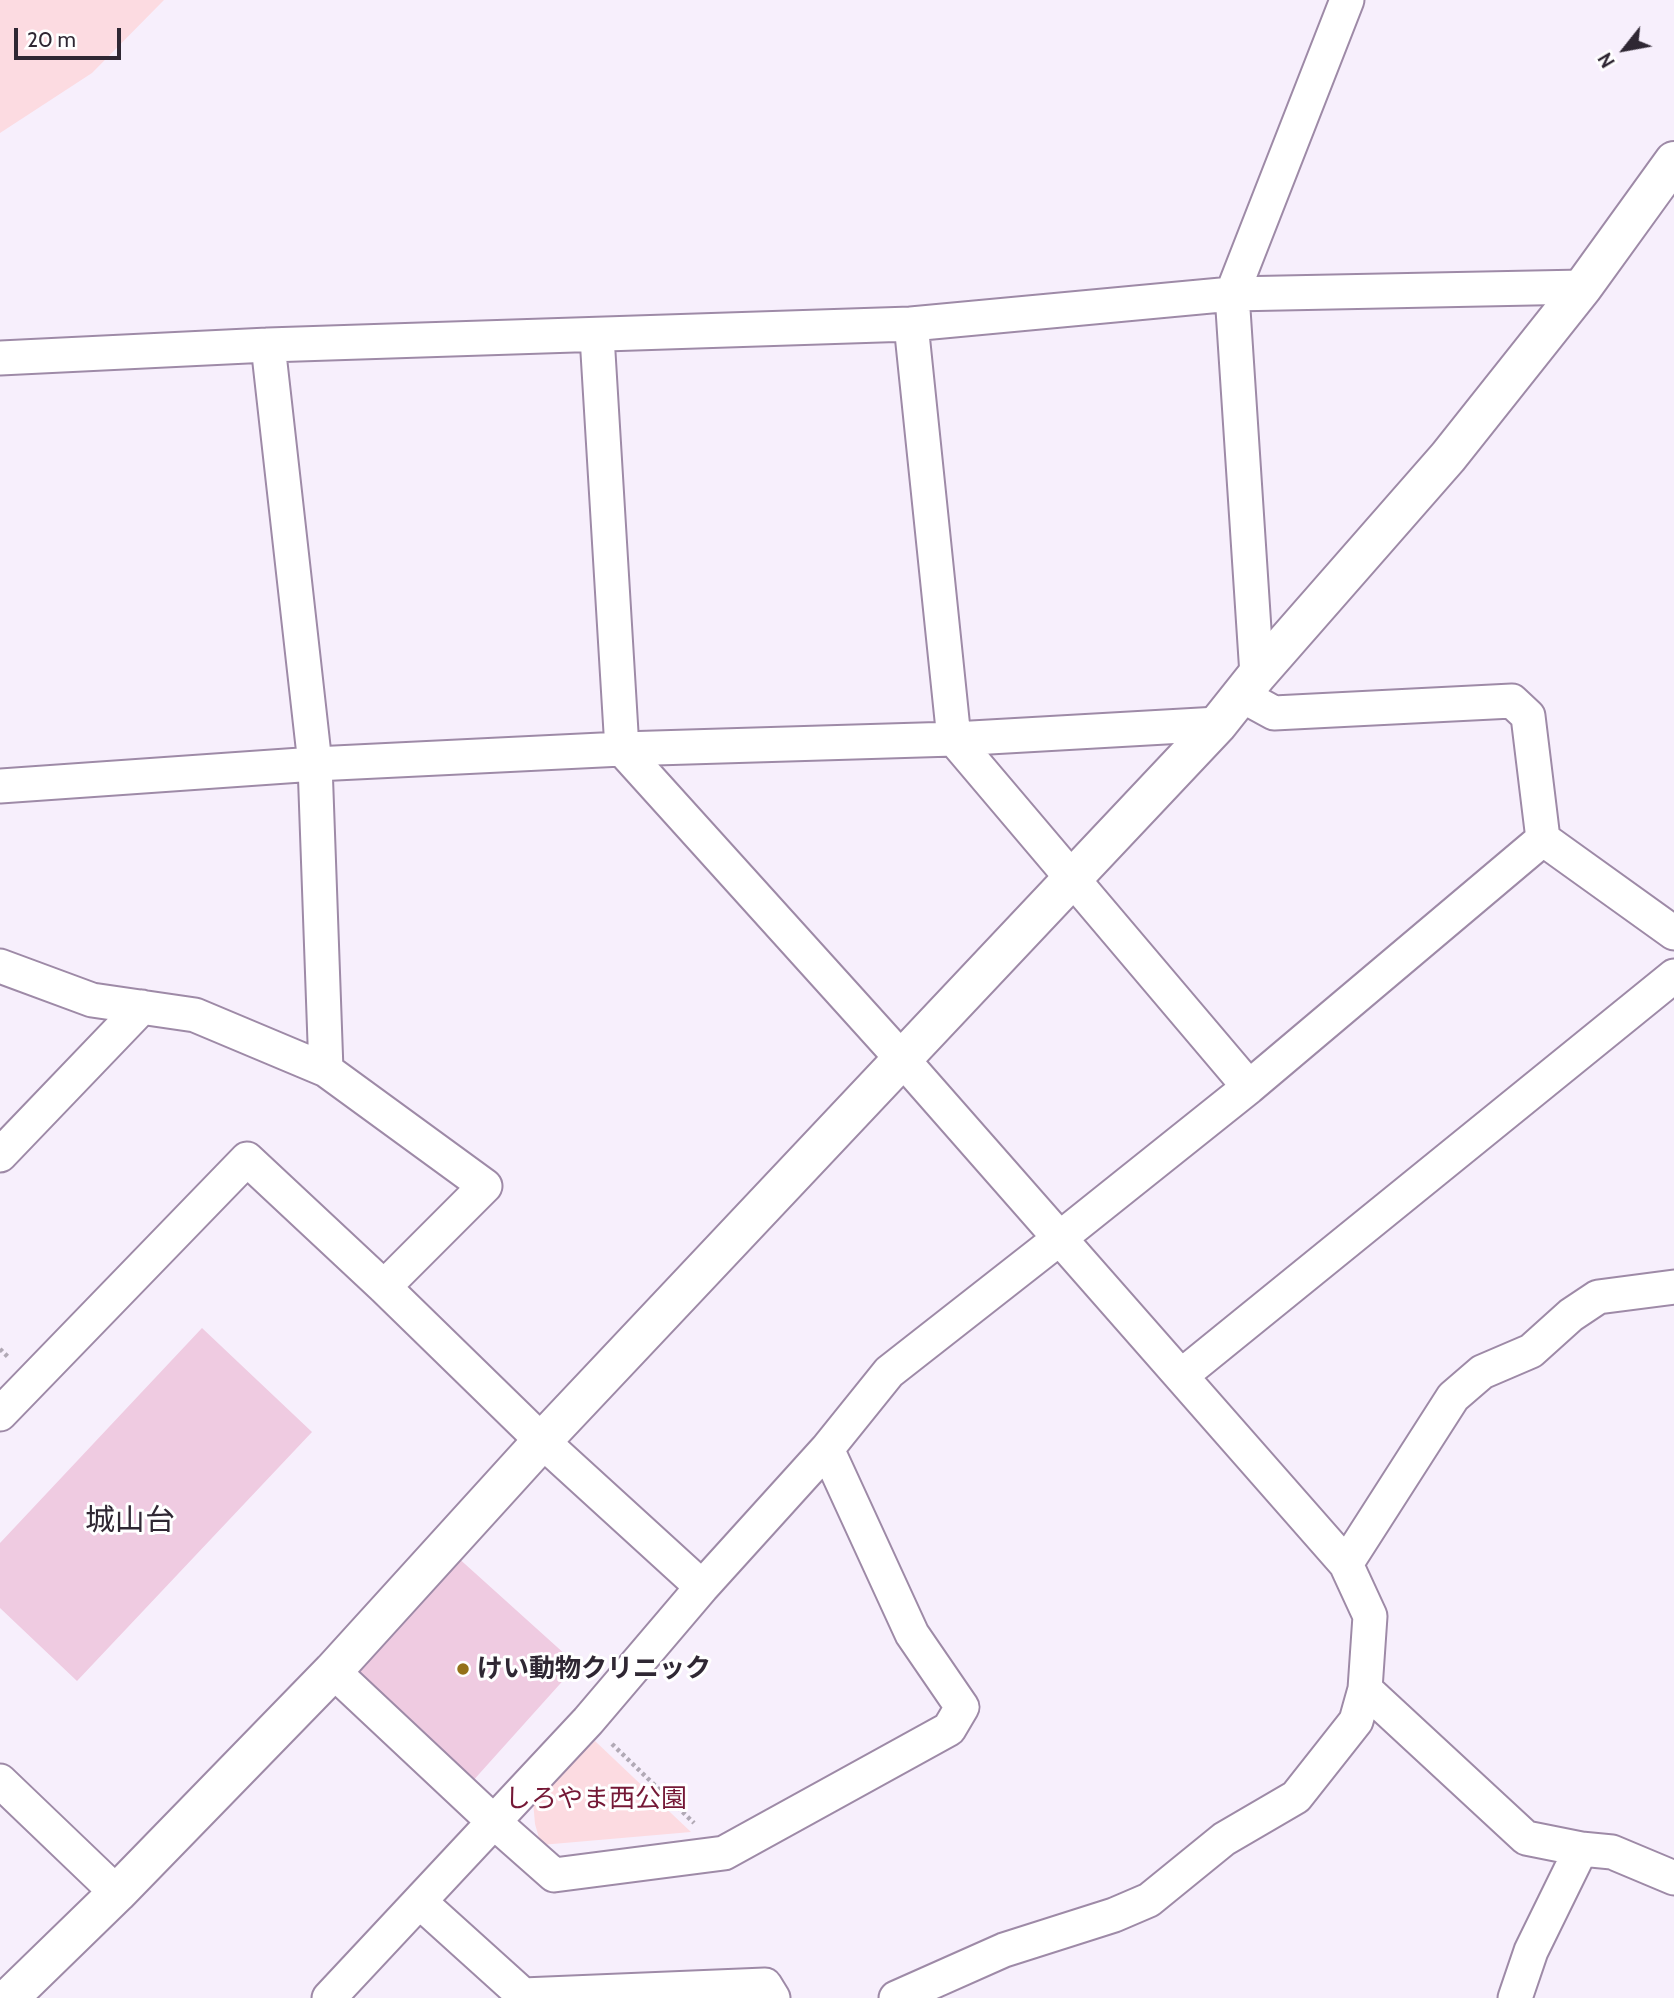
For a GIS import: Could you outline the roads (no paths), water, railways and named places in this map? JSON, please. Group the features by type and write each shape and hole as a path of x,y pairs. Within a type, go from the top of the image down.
{"street":[{"path":"1239,698 1232,294 1347,0"},
{"path":"9,1998 117,1893 333,1671 542,1441 1073,879 1239,698 1448,457 1583,287 1674,161"},
{"path":"0,358 268,345 911,324 1232,294 1583,287"},
{"path":"911,324 954,739 1248,1087"},
{"path":"597,335 622,749 903,1060 1346,1564 1370,1616 1365,1689 1356,1721 1296,1797 1224,1839 1149,1900 1114,1915 1004,1950 896,1998"},
{"path":"268,345 315,764 326,1070"},
{"path":"0,786 315,764 622,749 954,739 1239,698 1274,713 1512,701 1528,716 1543,839 1674,933"},
{"path":"329,1998 588,1721 702,1587 827,1449 889,1372 1248,1087 1543,839"},
{"path":"0,966 92,1000 195,1015 326,1070 485,1186 384,1287"},
{"path":"1181,1376 1674,976"},
{"path":"0,1154 142,1007"},
{"path":"0,1414 247,1159 384,1287 542,1441 702,1587"},
{"path":"1346,1564 1453,1397 1482,1373 1531,1351 1571,1315 1598,1297 1674,1287"},
{"path":"333,1671 554,1875 724,1853 949,1729 962,1707 912,1634 827,1449"},
{"path":"1365,1689 1526,1838 1612,1852 1674,1878"},
{"path":"0,1781 117,1893"},
{"path":"1515,1998 1531,1951 1581,1849"},
{"path":"420,1902 523,1995 765,1985 773,1998"}],"place":[{"name":"けい動物クリニック","path":"463,1669"}],"district":[{"name":"城山台","path":"130,1521"}],"park label":[{"name":"しろやま西公園","path":"596,1799"}]}
